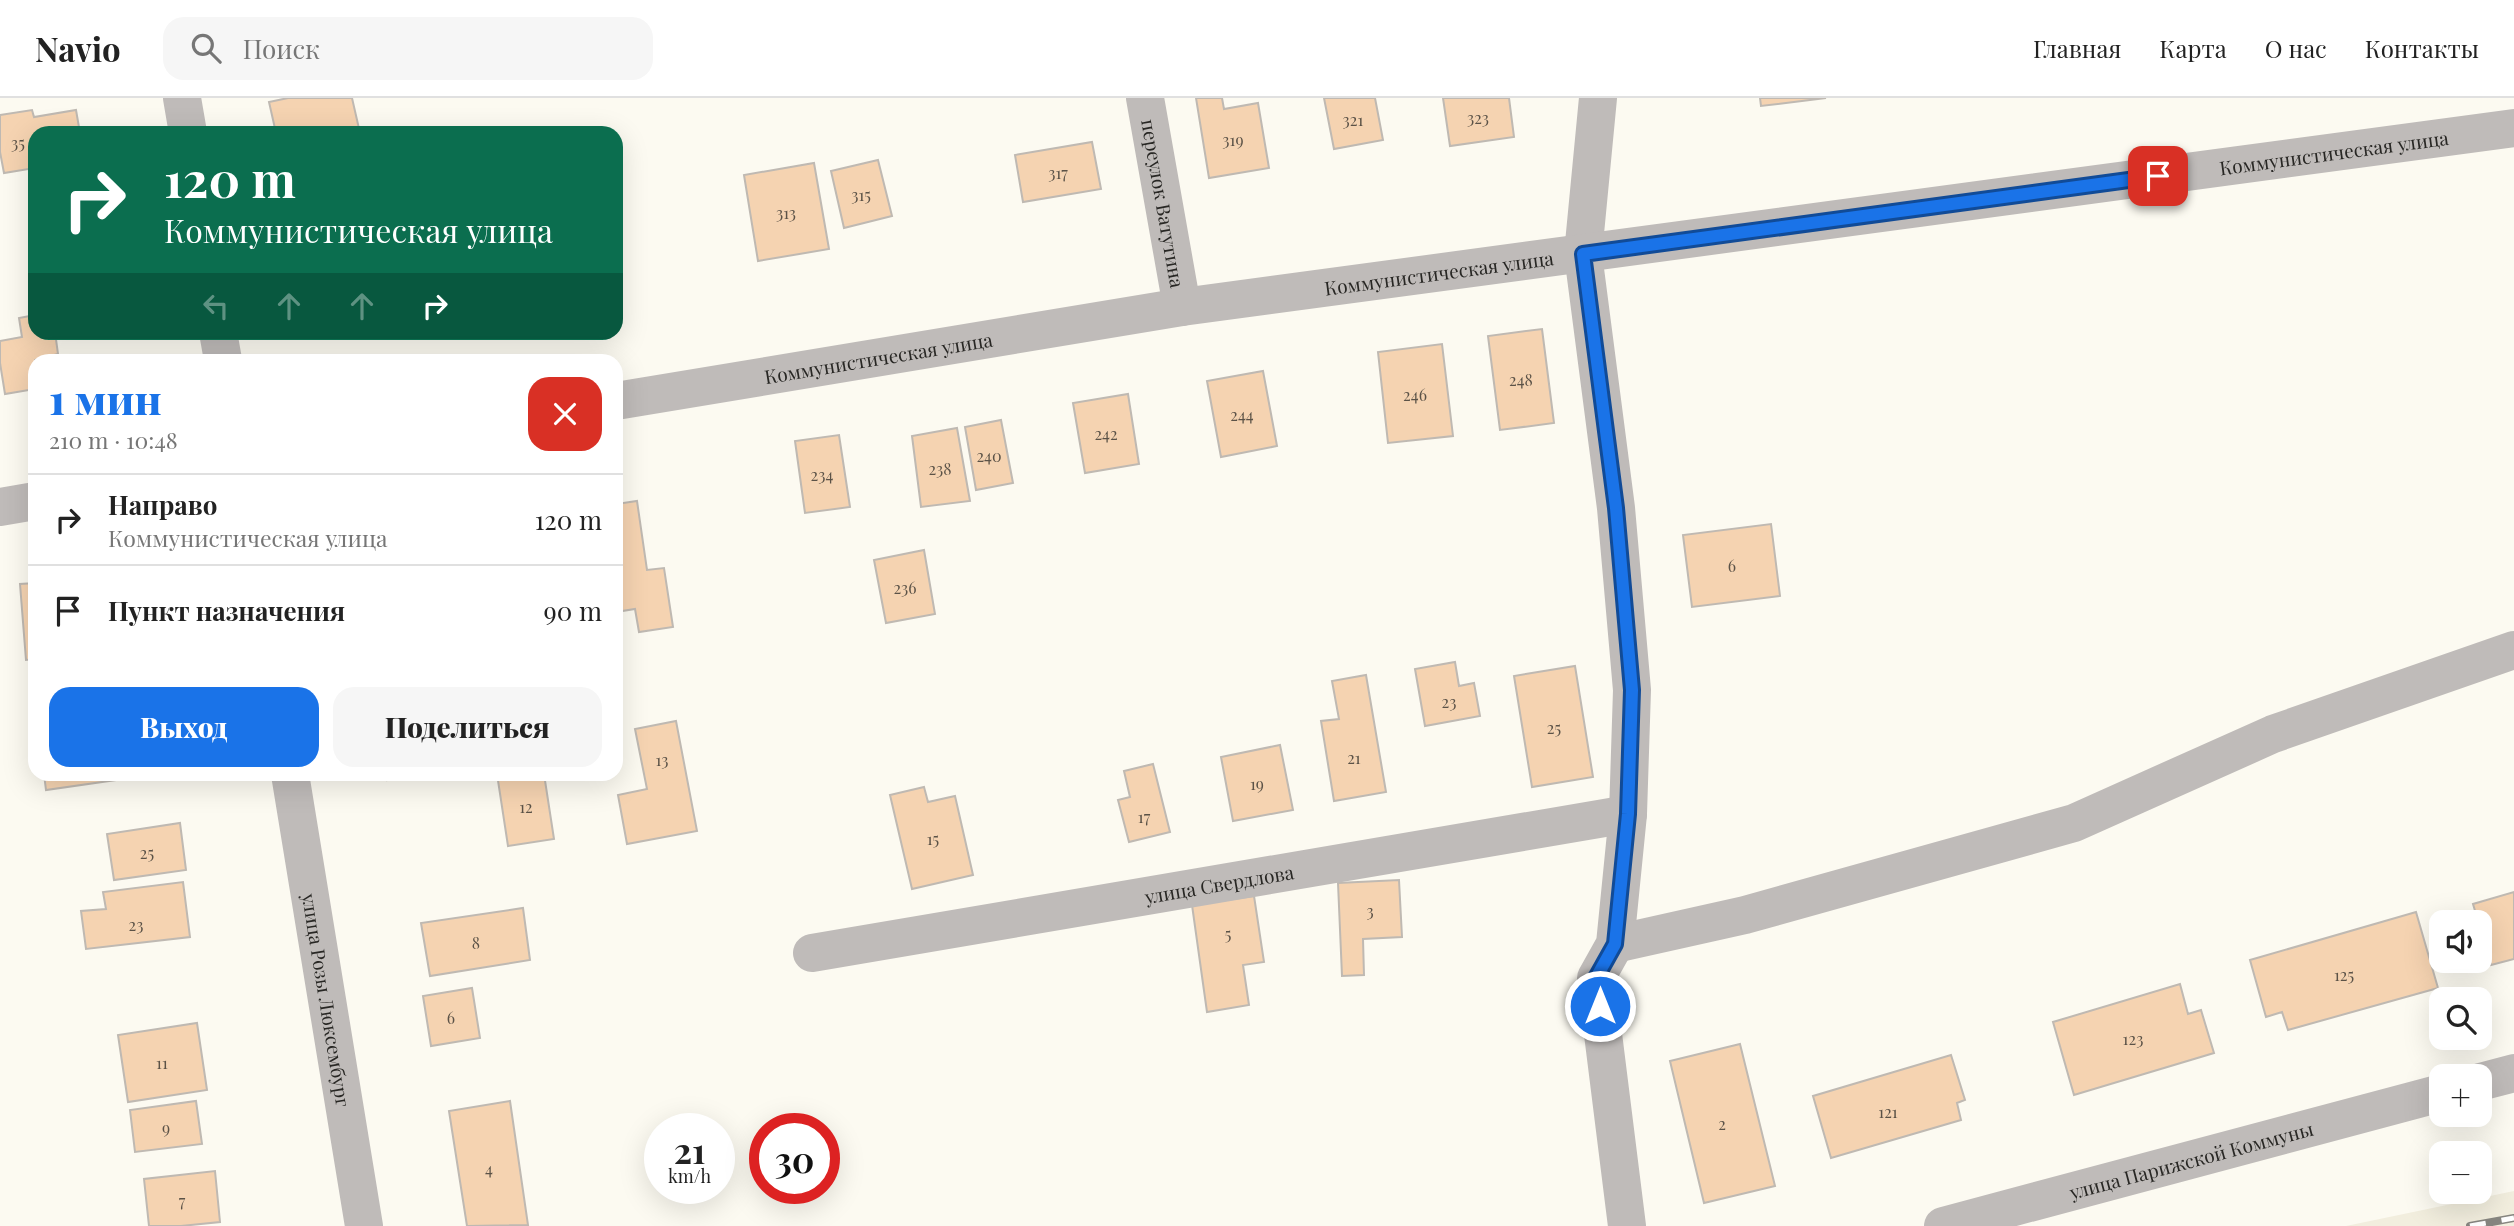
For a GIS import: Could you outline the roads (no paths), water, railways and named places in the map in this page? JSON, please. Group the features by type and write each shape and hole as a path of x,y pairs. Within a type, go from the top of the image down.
{"street":[{"path":"182,98 187,126"},
{"name":"переулок Ватутина","path":"1145,98 1182,306"},
{"path":"1598,98 1583,254 1616,508 1632,690 1628,814 1615,944 1596,978 1627,1226"},
{"name":"Коммунистическая улица","path":"623,400 1182,306 2514,128"},
{"path":"0,507 28,502"},
{"path":"1615,944 1745,915 2074,824 2273,734 2514,650"},
{"name":"улица Розы Люксембург","path":"291,781 364,1226"},
{"name":"улица Свердлова","path":"812,953 1628,814"},
{"path":"2492,1079 2514,1073"},
{"name":"улица Парижской Коммуны","path":"1943,1226 2429,1096"}],"railway":[{"path":"2470,1226 2514,1218"}]}
